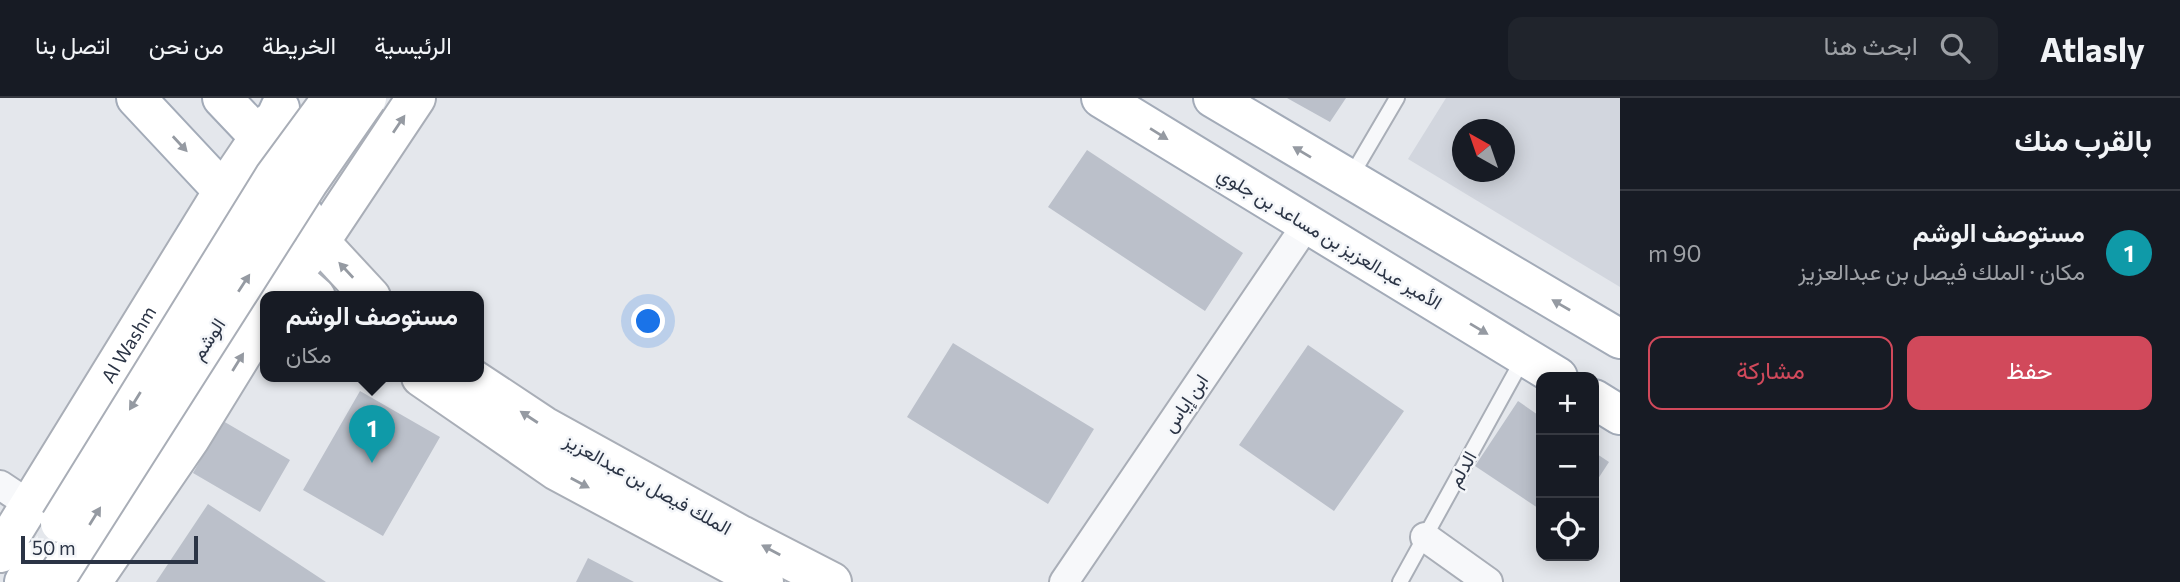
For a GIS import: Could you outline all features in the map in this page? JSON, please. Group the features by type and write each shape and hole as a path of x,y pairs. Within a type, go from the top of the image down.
{"street":[{"path":"136,98 241,205 295,290 320,243 416,98"},
{"path":"222,98 277,125 279,144 287,160 301,174 318,181 337,183 356,178 371,166"},
{"name":"الوشم","path":"53,576 274,177 332,98"},
{"name":"الوشم","path":"53,576 307,183 367,98"},
{"name":"الأمير عبدالعزيز بن مساعد بن جلوي","path":"1101,98 1550,372"},
{"path":"1213,98 1620,339"},
{"path":"272,121 320,243"},
{"name":"Al Washm","path":"0,554 15,495 104,382 196,236 241,205 272,121"},
{"path":"241,205 295,222 320,243 365,291"},
{"name":"ابن إياس","path":"1064,582 1307,224"},
{"path":"53,576 190,439 260,325"},
{"path":"104,382 115,369 129,360 163,356 178,364 191,375 198,390 201,407 198,424 190,439"},
{"name":"الملك فيصل بن عبدالعزيز","path":"428,382 557,471 764,582"},
{"name":"الملك فيصل بن عبدالعزيز","path":"478,382 544,426 832,582"},
{"path":"1599,402 1620,415"},
{"path":"1425,537 1488,582"}],"lane":[{"path":"1348,180 1397,98"},
{"name":"الدلم","path":"1400,582 1524,356"}],"shaded area":[{"path":"1446,98 1620,98 1620,287 1408,159"}],"building":[{"path":"1287,98 1346,98 1330,122"},
{"path":"1087,150 1243,253 1205,311 1048,207"},
{"path":"953,343 1094,429 1048,504 907,417"},
{"path":"1308,345 1404,411 1334,511 1239,445"},
{"path":"360,391 440,437 383,536 303,490"},
{"path":"1518,401 1536,414 1536,507 1475,466"},
{"path":"223,421 290,460 260,512 193,473"},
{"path":"1599,455 1609,462 1599,477"},
{"path":"208,504 326,582 156,582"},
{"path":"588,558 634,582 576,582"}],"place":[{"name":"مستوصف الوشم","path":"372,463"}]}
